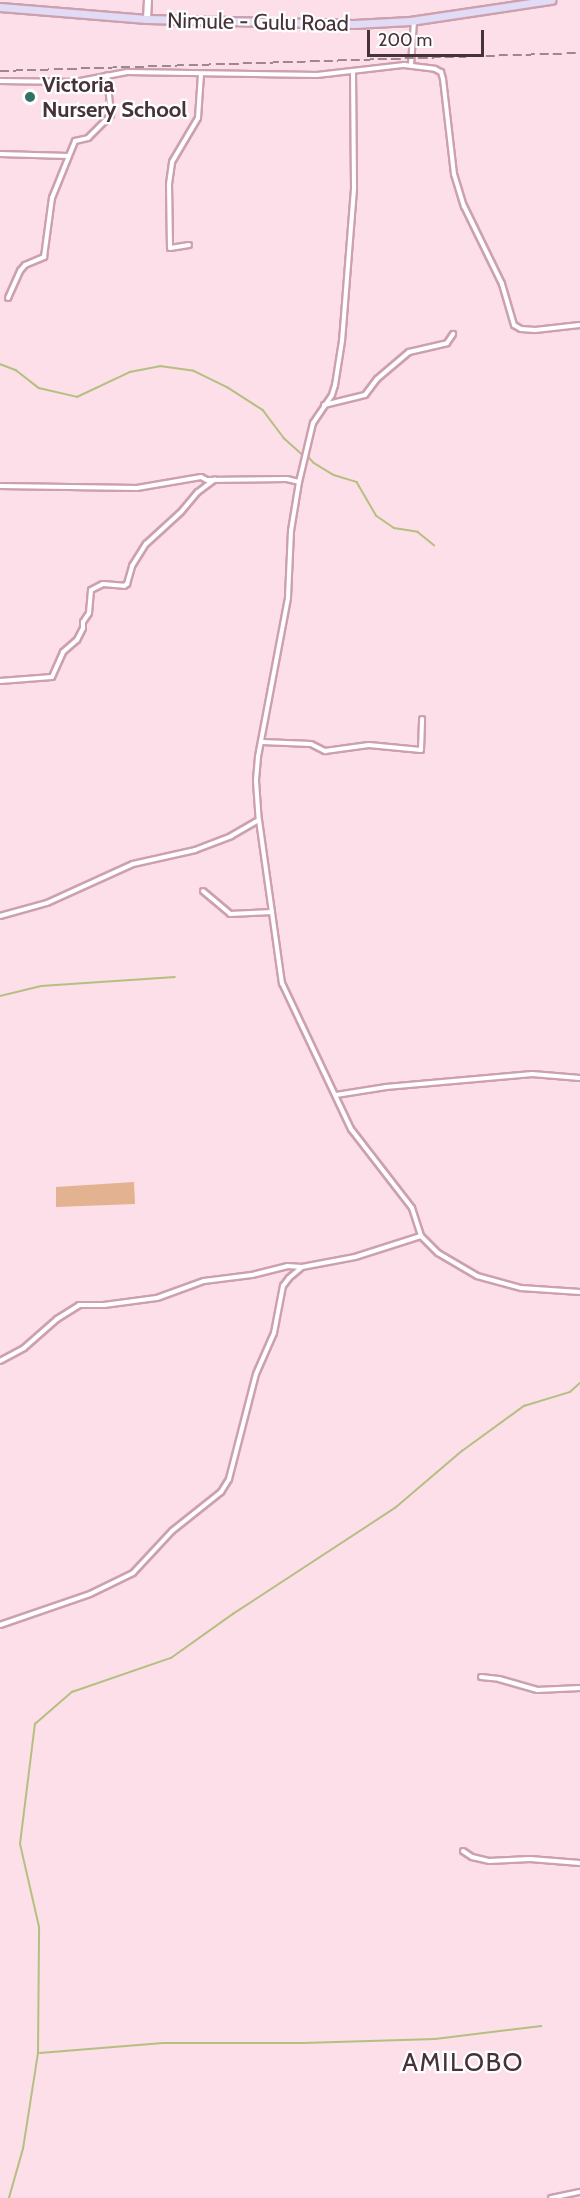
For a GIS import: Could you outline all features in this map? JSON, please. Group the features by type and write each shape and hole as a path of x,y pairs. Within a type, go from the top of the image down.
{"main road":[{"name":"Nimule - Gulu Road","path":"0,8 147,19 321,24 414,21 524,2 551,0"}],"street":[{"path":"147,19 148,0"},
{"path":"411,65 414,21"},
{"path":"0,81 54,83 127,72 317,75 411,65 441,72 454,174 464,206 502,284 514,325 521,329 535,330 580,326"},
{"path":"353,71 354,189 346,299 335,385 332,395 324,405 309,436 299,482 291,531 288,598 256,781 259,820 282,983 351,1129 412,1208 421,1236 438,1253 477,1276 521,1288 580,1293"},
{"path":"189,246 170,248 169,184 172,162 198,118 201,74"},
{"path":"8,298 20,271 44,257 48,218 75,141 88,138 111,115 106,75"},
{"path":"0,154 68,156"},
{"path":"324,405 365,394 377,379 409,352 447,344 453,334"},
{"path":"0,486 137,488 170,484 194,477 286,479 299,482"},
{"path":"0,681 52,677 63,652 77,640 84,628 83,622 89,612 91,590 103,584 124,586 127,584 132,566 146,544 182,512 198,492 215,479"},
{"path":"262,742 311,744 325,751 369,745 421,750 422,719"},
{"path":"0,916 47,903 133,864 195,850 231,836 259,820"},
{"path":"203,891 230,914 272,912"},
{"path":"336,1095 395,1086 531,1074 580,1078"},
{"path":"0,1361 24,1348 57,1319 80,1305 104,1305 157,1298 204,1281 355,1257 421,1236"},
{"path":"0,1625 90,1594 133,1573 172,1531 221,1492 233,1466 256,1374 274,1333 283,1286 302,1267"},
{"path":"481,1677 499,1679 537,1690 580,1688"},
{"path":"463,1851 472,1857 489,1861 530,1859 580,1863"},
{"path":"551,2198 580,2192"}],"shaded area":[{"path":"134,1182 135,1204 56,1207 56,1187"}],"waterway":[{"path":"0,364 16,370 39,388 77,397 130,372 160,366 194,371 227,387 263,410 284,438 303,455"},
{"path":"308,456 314,463 334,475 357,482 377,516 394,528 418,532 434,545"},
{"path":"0,996 41,986 175,977"},
{"path":"9,2198 23,2149 38,2053 39,1927 20,1844 35,1724 72,1692 171,1658 233,1614 395,1508 462,1451 524,1406 570,1392 580,1383"},
{"path":"40,2053 163,2043 304,2043 435,2039 541,2026"}],"railway":[{"path":"0,71 580,53"}],"place":[{"name":"Victoria Nursery School","path":"30,97"}],"district":[{"name":"AMILOBO","path":"463,2063"}]}
